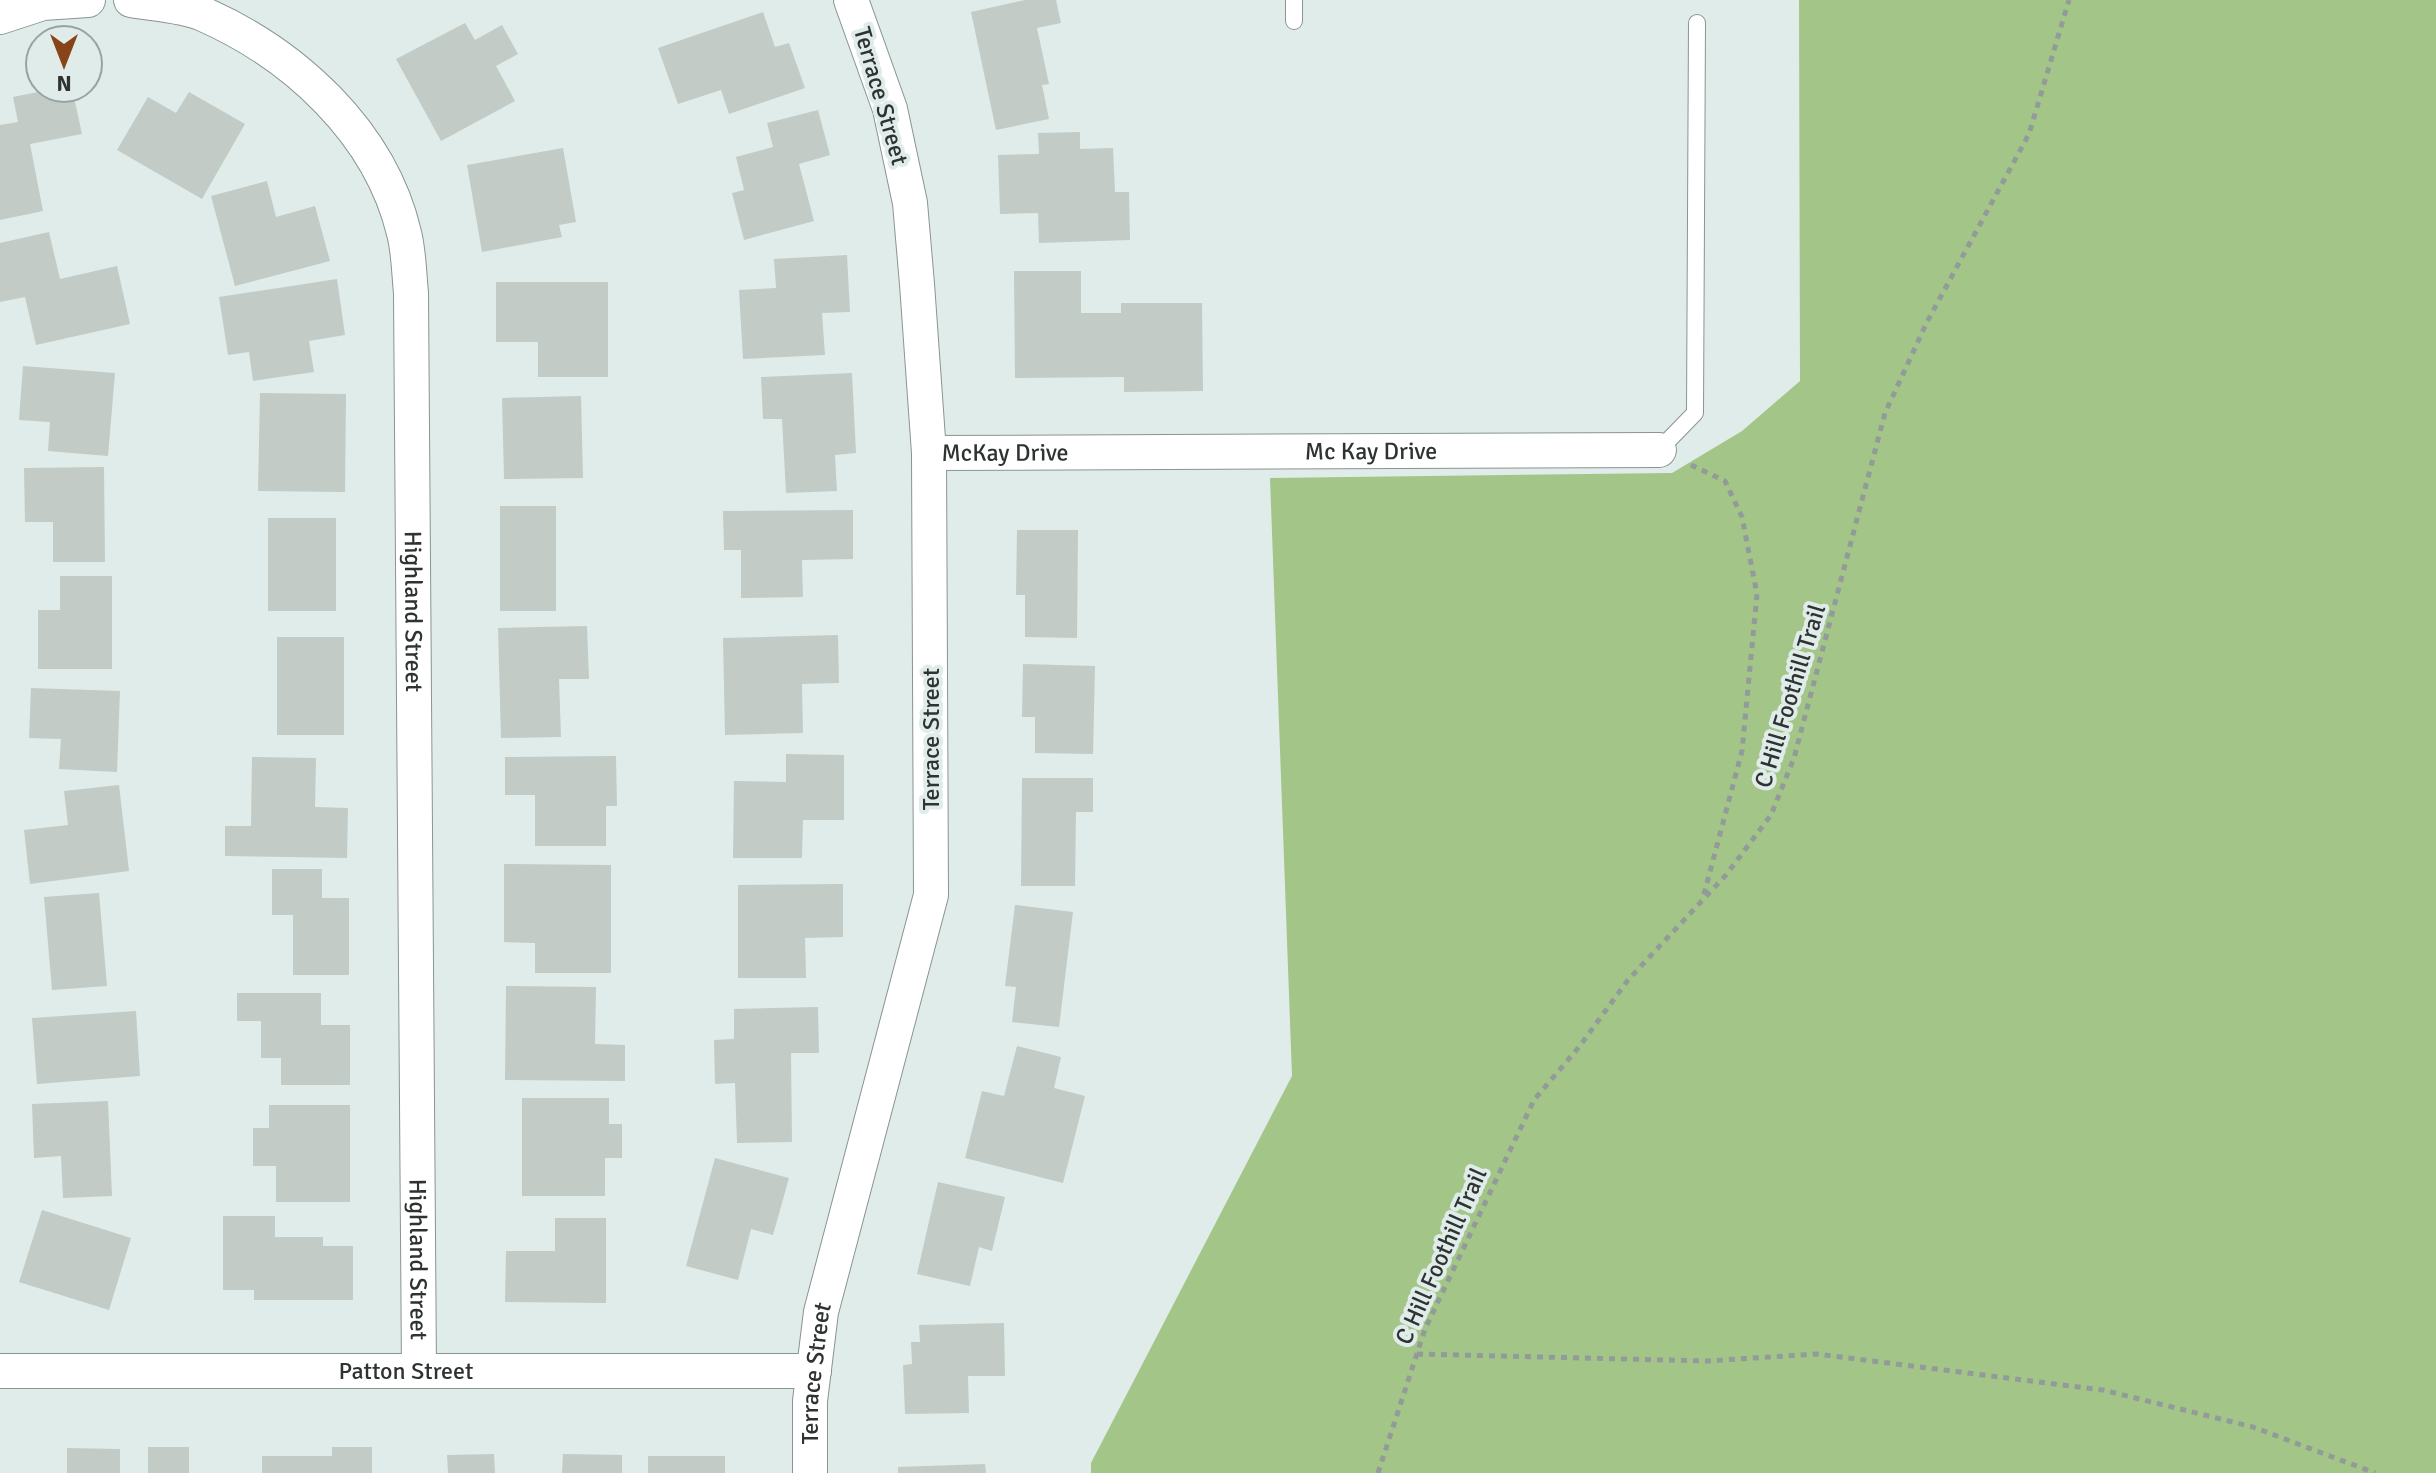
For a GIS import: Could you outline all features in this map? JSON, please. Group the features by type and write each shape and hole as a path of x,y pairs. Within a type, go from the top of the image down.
{"street":[{"path":"0,17 43,3 88,0"},
{"name":"Highland Street","path":"131,0 201,13 277,55 317,88 369,154 404,232 411,293 419,1371"},
{"name":"Terrace Street","path":"810,1473 810,1401 821,1312 931,895 929,453 910,203 890,109 851,0"},
{"name":"Mc Kay Drive","path":"1082,452 1659,450"},
{"name":"McKay Drive","path":"929,453 1082,452"},
{"name":"Patton Street","path":"0,1371 814,1371"}],"lane":[{"path":"1294,0 1294,21"},
{"path":"1659,450 1695,413 1697,23"}],"path":[{"name":"C Hill Foothill Trail","path":"1378,1473 1417,1354 1469,1229 1534,1100 1579,1047 1628,980 1703,899 1771,815 1794,758 1885,413 1927,322 2029,134 2069,0"},
{"path":"1659,450 1725,481 1742,517 1757,594 1742,751 1703,899"},
{"path":"1417,1354 1707,1361 1817,1354 2103,1390 2253,1427 2375,1473"}],"green space":[{"path":"1799,0 2436,0 2436,1473 1091,1473 1091,1463 1292,1076 1270,478 1672,473 1742,431 1800,381"}],"building":[{"path":"1025,0 1056,0 1061,23 1037,28 1049,84 1042,85 1049,119 996,130 971,12"},
{"path":"763,12 775,47 789,43 805,88 729,114 721,90 678,104 658,48"},
{"path":"465,23 475,40 502,25 518,54 496,66 515,101 441,141 396,59"},
{"path":"189,92 245,124 202,199 117,150 148,97 176,113"},
{"path":"24,95 24,104 75,104 82,134 30,144 43,211 0,220 0,125 18,122 13,97"},
{"path":"818,110 830,155 799,164 814,221 744,240 732,193 744,190 736,157 773,147 767,123"},
{"path":"1080,132 1080,149 1113,148 1115,192 1129,192 1130,240 1039,243 1038,213 1000,214 998,155 1039,154 1038,133"},
{"path":"563,148 576,222 559,225 562,237 482,252 467,165"},
{"path":"267,181 276,217 315,206 330,261 235,286 211,196"},
{"path":"49,232 60,279 117,266 130,324 36,345 25,297 0,302 0,243"},
{"path":"847,255 850,312 822,313 825,355 743,359 739,290 776,288 774,259"},
{"path":"1014,271 1081,271 1081,313 1121,313 1121,303 1202,303 1203,391 1124,392 1124,377 1015,378"},
{"path":"337,279 345,335 309,341 314,372 253,381 249,352 228,355 219,297"},
{"path":"496,282 608,282 608,377 538,377 538,342 496,342"},
{"path":"23,366 115,373 108,456 48,451 50,422 19,420"},
{"path":"852,373 856,453 835,455 837,491 786,493 782,419 763,419 761,377"},
{"path":"260,393 346,394 345,492 258,491"},
{"path":"581,396 583,478 504,479 502,398"},
{"path":"104,467 105,562 53,562 53,522 25,522 24,468"},
{"path":"500,506 556,506 556,611 500,611"},
{"path":"853,510 853,559 802,560 803,597 741,598 741,550 724,550 723,511"},
{"path":"268,518 336,518 336,611 268,611"},
{"path":"1017,530 1078,530 1077,638 1025,637 1025,595 1016,595"},
{"path":"60,576 112,576 112,669 38,669 38,610 60,610"},
{"path":"587,626 589,679 559,679 561,737 501,738 498,628"},
{"path":"838,635 839,683 802,684 803,733 725,735 723,638"},
{"path":"277,637 344,637 344,735 277,735"},
{"path":"1023,664 1095,666 1093,754 1035,753 1035,717 1022,717"},
{"path":"31,688 120,691 117,772 59,769 61,739 29,738"},
{"path":"786,754 844,755 844,820 803,820 802,858 733,858 734,781 786,782"},
{"path":"616,756 617,806 606,806 606,846 535,846 535,795 505,795 505,757"},
{"path":"252,757 316,758 315,807 348,808 347,858 225,856 225,826 251,826"},
{"path":"1022,778 1093,778 1093,812 1076,812 1075,886 1021,886"},
{"path":"119,785 129,871 30,884 24,830 68,825 64,791"},
{"path":"504,864 611,865 611,973 535,973 535,943 504,942"},
{"path":"272,869 322,869 322,898 349,898 349,975 293,975 293,915 272,915"},
{"path":"843,884 843,937 805,938 806,978 738,978 738,885"},
{"path":"99,893 107,986 52,990 44,897"},
{"path":"1015,905 1073,912 1059,1027 1012,1022 1016,987 1005,986"},
{"path":"506,986 596,987 595,1044 625,1045 625,1081 505,1080"},
{"path":"237,993 321,993 321,1025 350,1025 350,1085 281,1085 281,1058 261,1058 261,1021 237,1021"},
{"path":"818,1007 819,1053 791,1053 792,1142 737,1143 735,1083 715,1084 714,1040 734,1039 734,1009"},
{"path":"136,1011 140,1076 37,1084 32,1018"},
{"path":"1017,1046 1061,1057 1054,1088 1085,1096 1063,1183 965,1158 982,1091 1004,1096"},
{"path":"522,1098 609,1098 609,1124 622,1124 622,1158 605,1158 605,1196 522,1196"},
{"path":"108,1101 112,1196 63,1198 61,1156 34,1158 32,1104"},
{"path":"269,1105 350,1105 350,1202 276,1202 276,1166 253,1166 253,1128 269,1128"},
{"path":"715,1158 789,1178 773,1235 751,1229 738,1280 686,1266"},
{"path":"938,1182 1005,1197 992,1251 979,1247 970,1286 917,1274"},
{"path":"42,1210 131,1238 109,1310 19,1282"},
{"path":"223,1216 275,1216 275,1237 323,1237 323,1246 353,1246 353,1300 254,1300 254,1290 223,1290"},
{"path":"555,1218 606,1218 606,1303 505,1302 506,1251 555,1251"},
{"path":"1004,1323 1005,1376 968,1376 969,1413 905,1414 903,1365 912,1364 911,1342 920,1342 919,1325"},
{"path":"148,1447 189,1447 189,1473 148,1473"},
{"path":"332,1447 372,1447 372,1473 262,1473 262,1456 332,1456"},
{"path":"67,1448 120,1449 120,1473 67,1473"},
{"path":"494,1454 495,1473 448,1473 447,1455"},
{"path":"563,1454 622,1455 622,1473 562,1473"},
{"path":"648,1456 725,1456 725,1473 648,1473"},
{"path":"985,1464 986,1473 898,1473 898,1467"}]}
